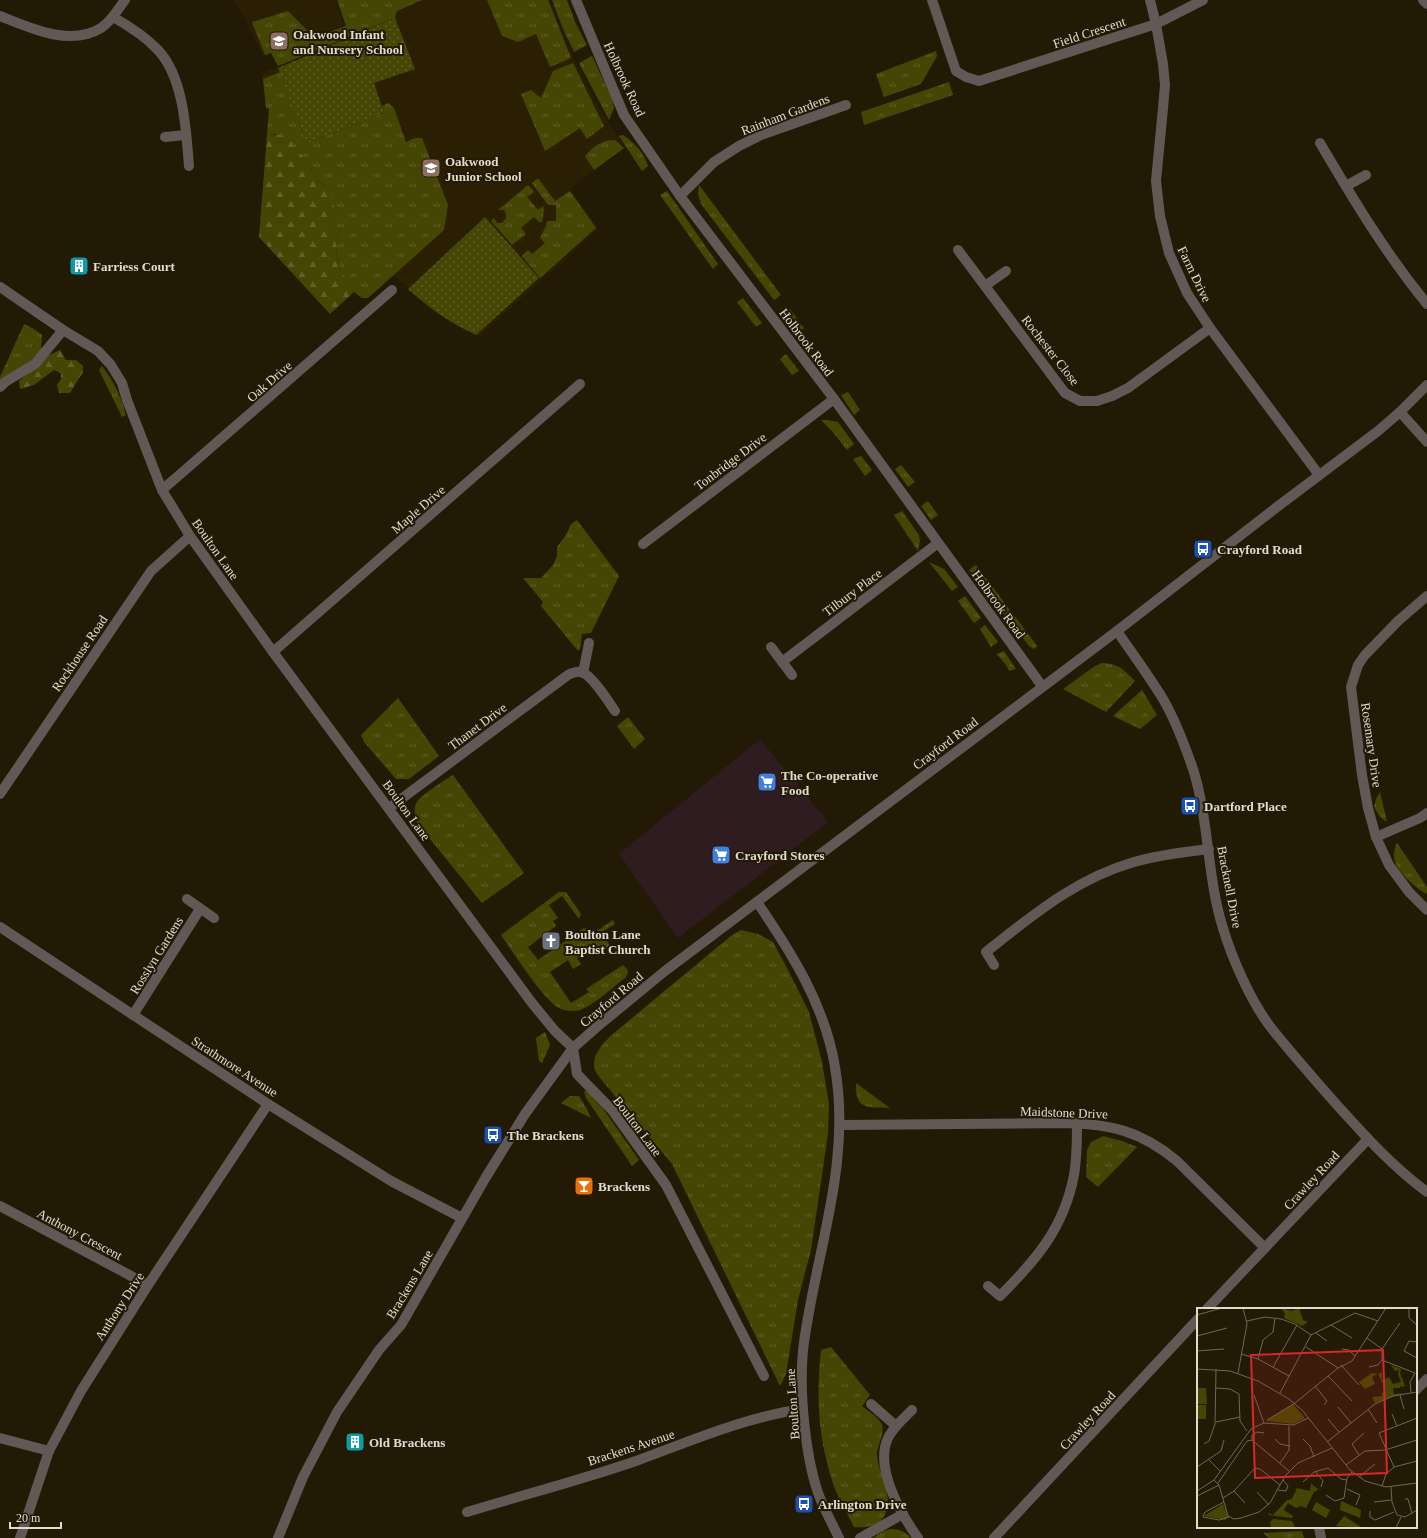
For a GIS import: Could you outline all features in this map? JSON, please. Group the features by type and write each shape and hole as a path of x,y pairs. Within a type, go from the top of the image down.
{"street":[{"path":"0,16 32,29 63,36 78,36 102,28 113,17 125,0"},
{"name":"Holbrook Road","path":"576,0 624,115 680,196 834,399 1042,686"},
{"name":"Field Crescent","path":"932,0 956,71 966,77 979,81 1156,24 1203,0"},
{"name":"Farm Drive","path":"1150,0 1163,64 1165,86 1156,181 1160,216 1169,253 1187,293 1210,328 1319,475"},
{"path":"1423,0 1427,4"},
{"path":"113,17 129,26 158,50 167,63 182,102 189,166"},
{"name":"Rainham Gardens","path":"680,196 714,162 739,146 761,135 846,105"},
{"path":"165,137 186,135"},
{"path":"1320,143 1388,253 1427,304"},
{"path":"1346,186 1366,175"},
{"name":"Rochester Close","path":"958,250 1065,393 1080,401 1096,401 1112,396 1128,388 1210,328"},
{"path":"985,286 1006,272"},
{"name":"Boulton Lane","path":"0,287 63,330 98,351 111,365 122,383 127,400 162,490 190,536 273,652 532,1003 555,1031 573,1048 576,1074 612,1110 666,1185 764,1376"},
{"name":"Oak Drive","path":"162,490 392,290"},
{"path":"0,387 5,382 35,364 63,330"},
{"name":"Maple Drive","path":"273,652 580,384"},
{"name":"Crayford Road","path":"573,1048 665,971 1117,631 1378,431 1400,412 1427,385"},
{"name":"Tonbridge Drive","path":"643,544 834,399"},
{"path":"1400,412 1427,442"},
{"name":"Rockhouse Road","path":"0,794 151,571 190,536"},
{"name":"Tilbury Place","path":"782,662 938,543"},
{"name":"Rosemary Drive","path":"1427,596 1398,621 1365,655 1358,665 1352,687 1362,775 1368,808 1376,837 1389,865 1409,892 1427,910"},
{"name":"Bracknell Drive","path":"1117,631 1163,700 1179,732 1193,770 1205,823 1216,898 1222,925 1241,976 1258,1007 1292,1054 1368,1139 1395,1166 1427,1192"},
{"path":"589,643 584,673 615,711"},
{"path":"771,647 792,675"},
{"name":"Thanet Drive","path":"389,808 568,675 575,672 584,673"},
{"path":"1376,837 1420,818 1427,813"},
{"path":"994,965 986,952 1051,901 1081,883 1133,862 1160,855 1209,849"},
{"name":"Rosslyn Gardens","path":"187,899 214,918"},
{"name":"Boulton Lane","path":"757,902 808,985 818,1008 831,1046 835,1066 840,1125 839,1155 804,1351 803,1409 808,1447 818,1491 824,1508 840,1538"},
{"name":"Rosslyn Gardens","path":"133,1015 200,909"},
{"name":"Strathmore Avenue","path":"0,926 268,1104 391,1181 462,1218"},
{"name":"Brackens Lane","path":"278,1538 303,1477 337,1412 379,1350 401,1324 462,1218 525,1114 573,1048"},
{"name":"Anthony Drive","path":"20,1538 49,1451 81,1391 148,1285 268,1104"},
{"path":"988,1286 1000,1296 1033,1262 1052,1234 1064,1210 1071,1188 1076,1160 1077,1123"},
{"name":"Maidstone Drive","path":"840,1125 1077,1123 1116,1128 1140,1136 1161,1148 1177,1161 1265,1248"},
{"name":"Crawley Road","path":"1208,1308 1368,1139"},
{"name":"Anthony Crescent","path":"0,1206 148,1285"},
{"name":"Crawley Road","path":"994,1538 1197,1320"},
{"path":"1417,1389 1427,1379"},
{"path":"871,1404 896,1426"},
{"name":"Brackens Avenue","path":"468,1512 634,1462 746,1421 782,1412 803,1409"},
{"path":"912,1410 896,1426 888,1437 885,1450 885,1464 891,1487 903,1514 918,1538"},
{"path":"0,1438 49,1451"},
{"path":"860,1538 903,1514"},
{"path":"1319,1528 1321,1538"}],"shaded area":[{"name":"Oakwood Infant and Nursery School","path":"233,0 335,0 344,25 263,56 244,17"},
{"name":"Oakwood Junior School","path":"409,0 549,0 576,64 599,107 624,148 570,189 599,229 479,336 452,323 430,308 384,266 330,314 259,237 269,109 266,108 262,73 395,18 398,11 396,5"},
{"path":"760,739 828,822 678,938 619,854"}],"green space":[{"path":"337,0 422,0 397,11 395,18 278,66 271,53 265,55 252,22 288,11 314,37 346,26"},
{"path":"487,0 548,0 571,58 550,67 536,34 518,42 502,36"},
{"path":"552,0 567,0 576,24 587,45 574,52"},
{"path":"395,18 415,69 374,83 384,113 307,143 278,68"},
{"path":"936,51 937,56 921,84 884,97 876,74"},
{"path":"592,56 612,98 614,108 609,120 579,63"},
{"path":"573,63 604,126 587,139 580,128 545,151 521,94 531,90 541,98 553,71"},
{"path":"280,72 307,143 384,113 382,106 388,103 394,108 406,142 415,138 422,138 448,205 444,230 368,298 362,298 354,292 340,269 336,254 337,247 335,240 340,229 333,229 328,225 330,188 317,181 308,164 275,134 267,135 269,109 266,108 263,79"},
{"path":"949,82 953,95 864,125 861,112"},
{"path":"267,135 287,135 308,164 317,181 330,188 335,212 328,225 333,229 340,229 335,240 337,247 336,254 340,269 354,292 330,314 259,237"},
{"path":"623,135 635,144 644,157 648,166 642,171 619,136"},
{"path":"615,140 624,148 594,170 585,156 598,144"},
{"path":"538,178 555,201 570,191 596,228 540,278 522,256 528,250 532,254 545,243 540,238 547,221 556,221 556,205 548,205 532,183"},
{"path":"528,185 534,192 527,197 538,210 543,206 544,210 542,222 539,222 534,217 521,228 526,234 512,245 491,221 494,218 497,223 502,223 506,218 506,214 504,210 498,210"},
{"path":"699,185 781,295 774,300 701,204 698,194"},
{"path":"667,191 718,264 713,269 660,195"},
{"path":"485,217 539,278 476,335 440,315 408,289"},
{"path":"743,298 762,323 756,327 737,302"},
{"path":"790,309 804,328 798,333 784,314"},
{"path":"24,324 42,335 41,349 30,363 0,380 0,377"},
{"path":"60,350 66,360 76,360 83,366 83,372 70,393 59,393 57,385 61,379 61,373 54,370 34,385 20,389 19,381 49,355"},
{"path":"786,354 799,371 792,375 780,359"},
{"path":"102,366 114,384 119,395 126,415 122,417 99,370"},
{"path":"848,392 860,410 854,415 841,395"},
{"path":"821,420 838,422 854,444 847,450"},
{"path":"861,456 872,470 865,476 853,459"},
{"path":"901,465 915,482 908,487 895,469"},
{"path":"928,501 938,515 931,520 921,506"},
{"path":"902,511 919,535 920,541 918,551 894,515"},
{"path":"577,520 619,576 591,633 582,634 580,649 578,651 541,606 543,602 523,578 541,578 553,565 557,556 557,547 566,535 571,524"},
{"path":"929,562 944,569 958,587 952,591"},
{"path":"976,565 1037,646 1034,649 1029,646 969,570"},
{"path":"965,596 981,618 974,623 958,601"},
{"path":"985,625 998,642 991,647 980,629"},
{"path":"1004,651 1016,669 1009,671 997,654"},
{"path":"1102,663 1117,666 1135,681 1106,712 1063,689 1095,666"},
{"path":"1142,690 1157,715 1140,729 1113,716"},
{"path":"398,698 439,756 409,779 396,779 364,742 361,735"},
{"path":"628,717 645,739 634,749 617,726"},
{"path":"453,775 524,873 482,903 417,823 415,807 419,799"},
{"path":"1380,792 1387,822 1380,817 1374,807"},
{"path":"1397,843 1427,887 1427,894 1412,884 1398,868 1394,856 1394,850"},
{"path":"559,892 566,892 581,914 579,919 562,896 549,905 558,918 553,921 556,926 528,947 538,960 584,928 591,935 613,920 615,924 602,932 610,946 598,953 594,946 577,958 581,964 573,969 568,960 550,972 571,1003 589,992 586,989 623,965 627,969 628,973 625,978 597,1000 578,1011 564,1010 552,1003 528,974 501,935"},
{"path":"741,930 758,934 773,942 788,970 809,1012 822,1062 829,1104 828,1134 811,1250 798,1300 786,1374 780,1386 672,1164 600,1078 595,1071 594,1066 595,1056 603,1044 611,1036 732,935"},
{"path":"545,1032 550,1045 542,1063 539,1061 536,1038"},
{"path":"856,1083 890,1108 869,1107 860,1103 856,1092"},
{"path":"584,1091 587,1091 602,1107 639,1160 632,1166 586,1098"},
{"path":"570,1096 579,1096 591,1118 561,1103"},
{"path":"1103,1136 1137,1147 1098,1187 1086,1177 1087,1150 1091,1142"},
{"path":"831,1347 870,1395 862,1406 877,1418 881,1423 883,1430 877,1453 887,1494 887,1510 880,1521 870,1526 854,1527 838,1497 833,1484 823,1446 819,1414 819,1366 821,1350"},
{"path":"890,1529 901,1531 911,1538 873,1538 883,1531"},
{"path":"1302,1531 1304,1538 1269,1538 1263,1533"}],"place":[{"name":"Oakwood Infant and Nursery School","path":"279,41"},
{"name":"Oakwood Junior School","path":"431,168"},
{"name":"Farriess Court","path":"79,266"},
{"name":"Crayford Road","path":"1203,549"},
{"name":"The Co-operative Food","path":"767,782"},
{"name":"Dartford Place","path":"1190,806"},
{"name":"Crayford Stores","path":"721,855"},
{"name":"Boulton Lane Baptist Church","path":"551,941"},
{"name":"The Brackens","path":"493,1135"},
{"name":"Brackens","path":"584,1186"},
{"name":"Old Brackens","path":"355,1442"},
{"name":"Arlington Drive","path":"804,1504"}]}
